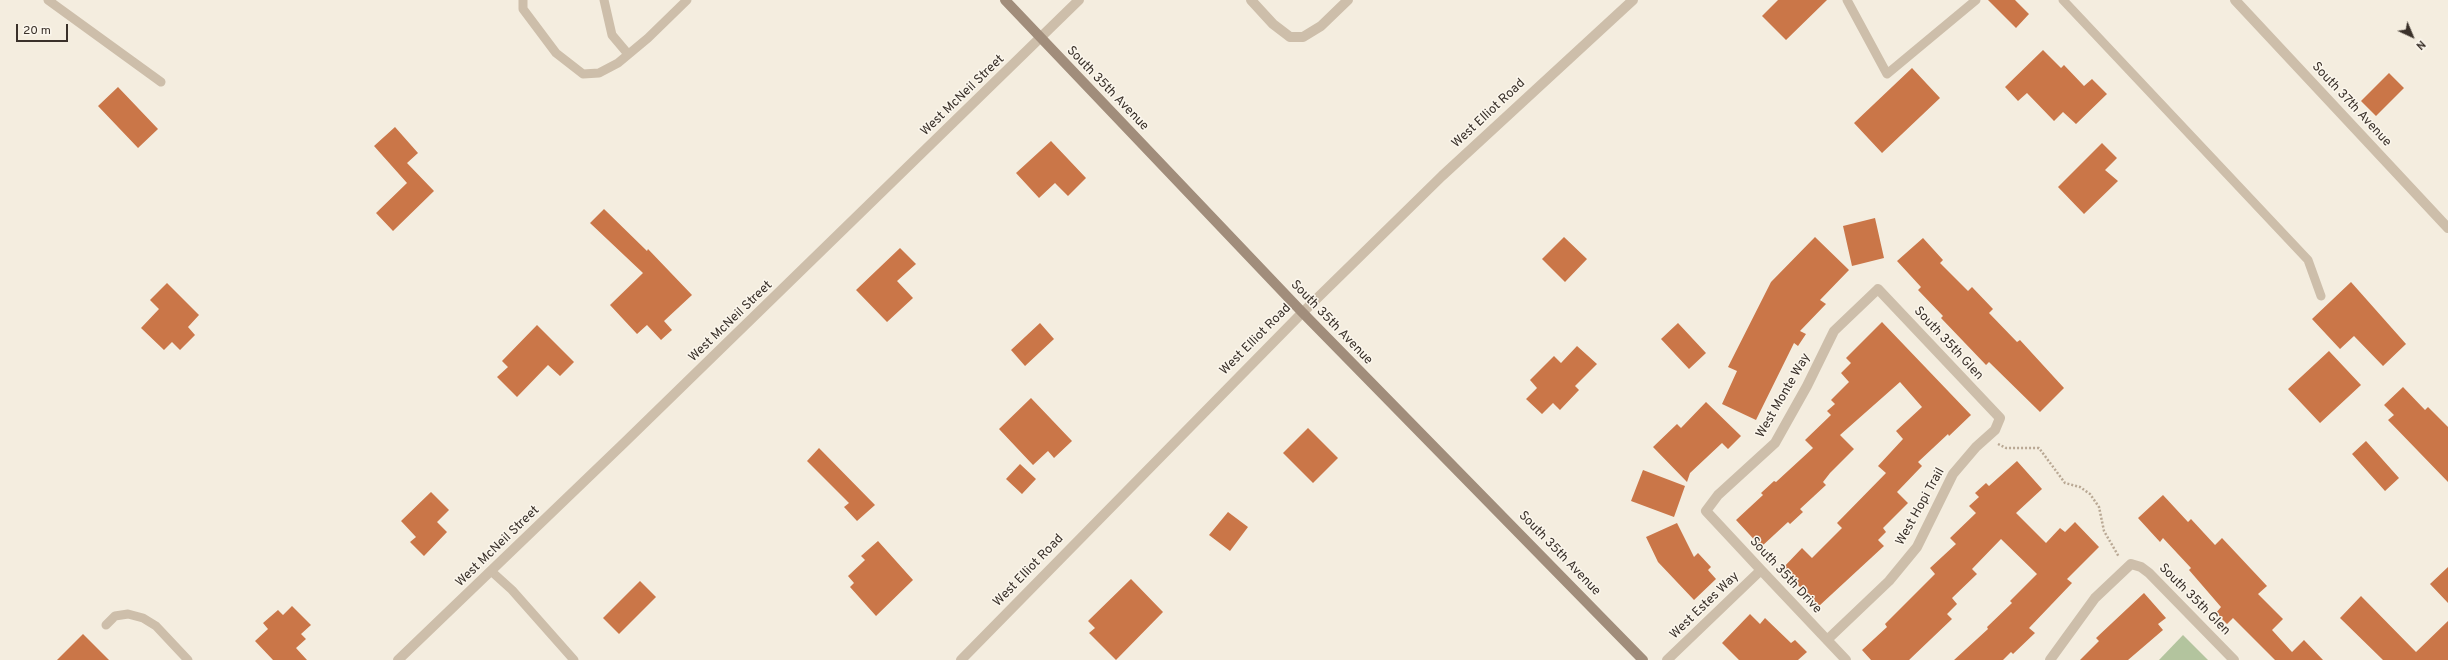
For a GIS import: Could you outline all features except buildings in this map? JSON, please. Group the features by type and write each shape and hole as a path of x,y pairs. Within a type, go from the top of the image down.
{"street":[{"name":"South 35th Avenue","path":"1005,0 1302,312 1643,660"},
{"name":"West McNeil Street","path":"398,660 1079,0"},
{"path":"1251,0 1273,24 1290,37 1303,37 1321,26 1348,0"},
{"name":"West Elliot Road","path":"962,660 1302,312 1442,176 1633,0"},
{"name":"South 37th Avenue","path":"2235,0 2448,228"},
{"name":"South 35th Glen","path":"1878,289 2000,418"},
{"name":"West Monte Way","path":"1706,510 1718,496 1775,443 1808,386 1834,332 1878,289"},
{"name":"West Hopi Trail","path":"1827,640 1889,582 1916,547 1953,474 1994,430 2000,418"},
{"name":"South 35th Drive","path":"1706,510 1846,660"},
{"path":"2050,660 2095,598 2128,567"},
{"name":"South 35th Glen","path":"2128,567 2141,567 2149,573 2234,660"},
{"name":"West Estes Way","path":"1667,660 1761,570"}],"lane":[{"path":"48,0 161,82"},
{"path":"523,0 523,9 556,53 583,74 599,73 628,54 648,38 687,0"},
{"path":"604,0 612,35 628,54"},
{"path":"1847,0 1887,74 1976,0"},
{"path":"2063,0 2308,260 2321,296"},
{"path":"491,571 512,590 574,660"},
{"path":"106,625 115,616 128,614 143,618 156,626 188,660"}],"path":[{"path":"1985,438 2006,448 2039,448 2065,483 2080,487 2090,494 2099,507 2104,531 2128,567"}],"green space":[{"path":"2183,635 2208,660 2159,660"}]}
